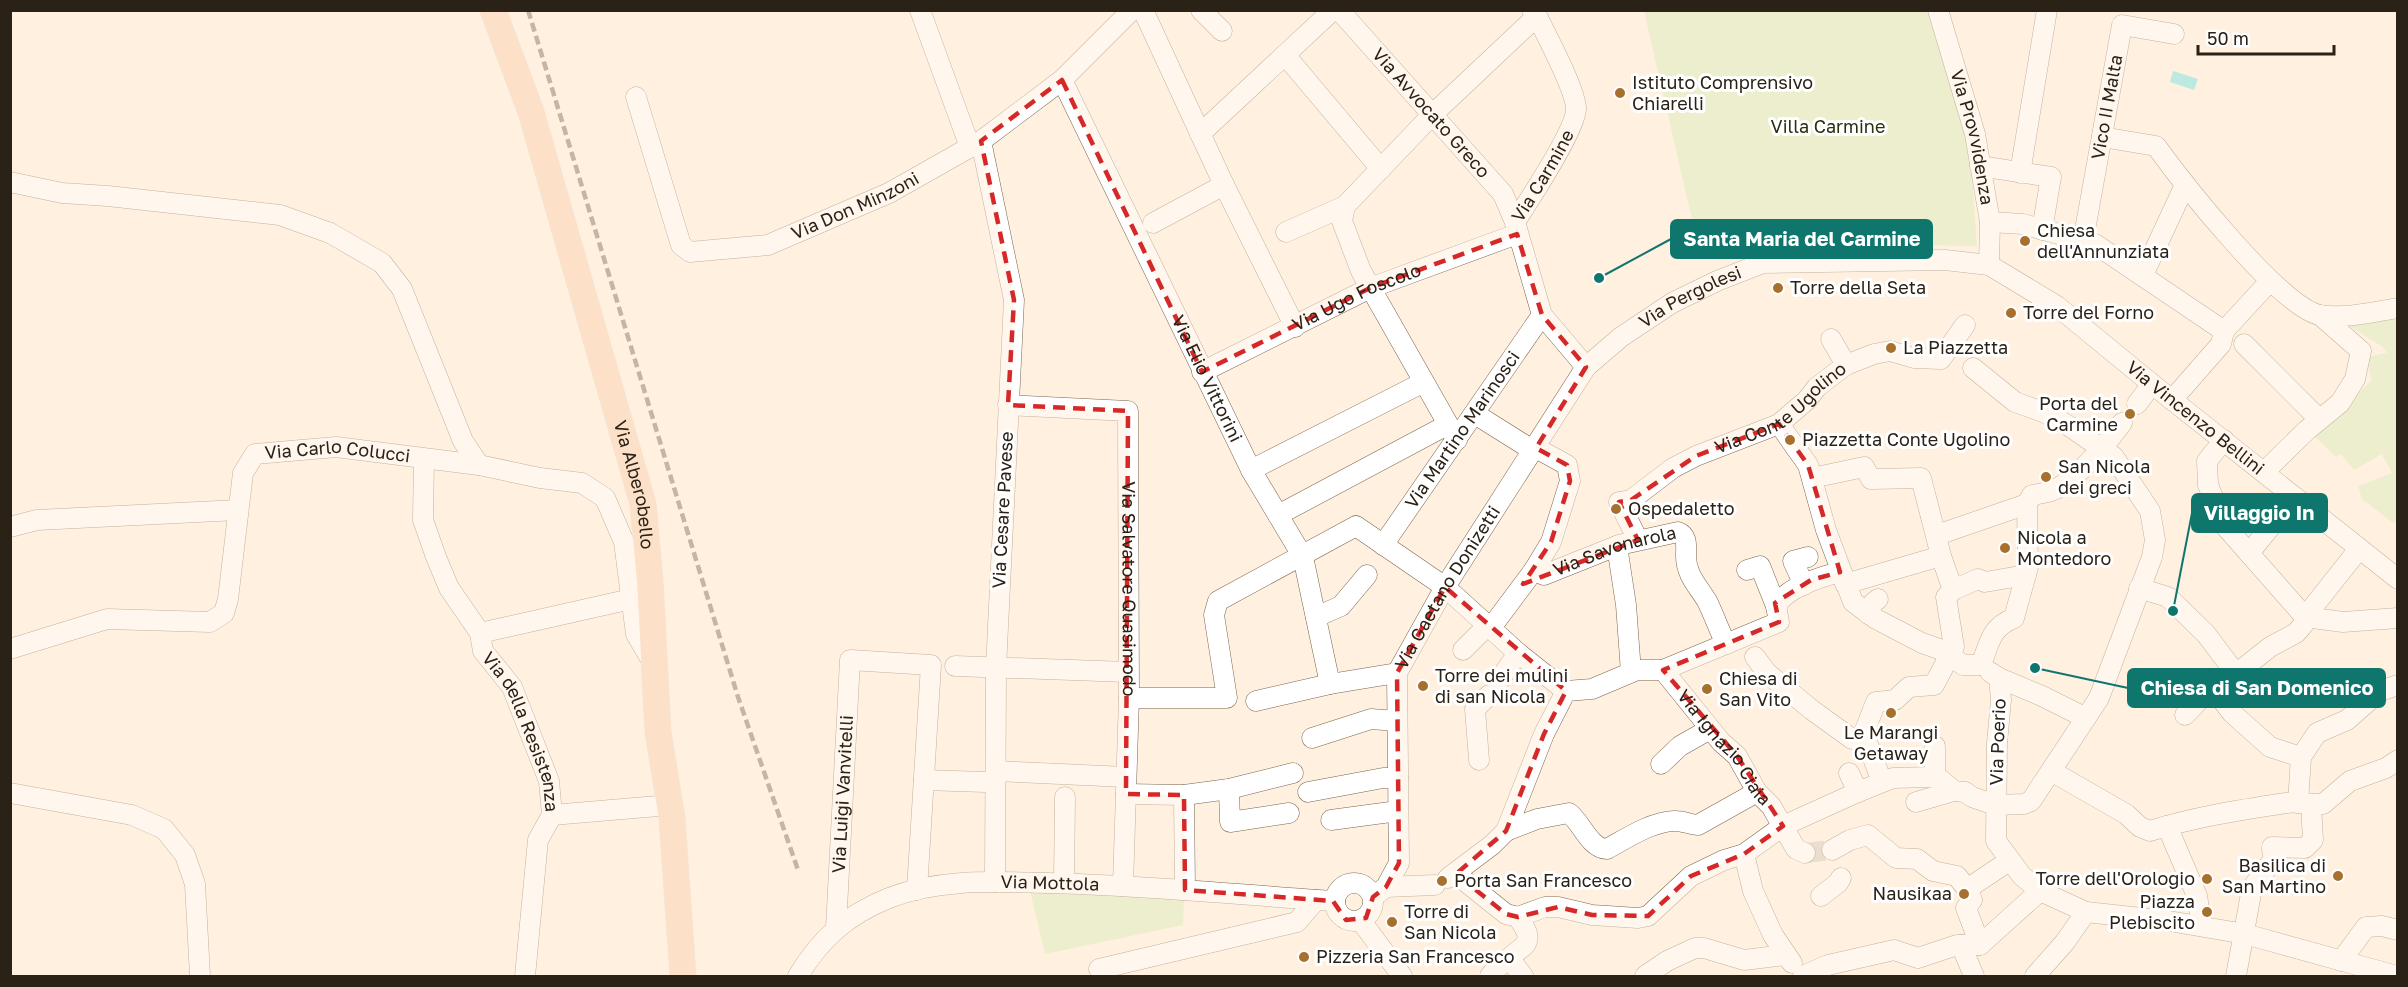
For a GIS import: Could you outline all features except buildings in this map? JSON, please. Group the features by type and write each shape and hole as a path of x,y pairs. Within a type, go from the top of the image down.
{"main road":[{"name":"Via Alberobello","path":"493,10 531,112 644,504 658,732 670,805 681,923 683,976"}],"street":[{"name":"Via Cesare Pavese","path":"920,10 975,144 1014,300 990,776 995,882"},
{"name":"Via Don Minzoni","path":"636,98 681,245 690,252 768,245 890,193 975,144 1062,80 1132,10"},
{"path":"1143,10 1224,185 1295,327"},
{"path":"1201,10 1222,31"},
{"path":"1200,134 1333,10"},
{"name":"Via Avvocato Greco","path":"1339,10 1503,194 1516,228"},
{"name":"Via Provvidenza","path":"1938,10 1974,134 1990,222 1989,266"},
{"path":"2020,172 2047,10"},
{"path":"1286,232 1345,206 1535,13"},
{"name":"Via Carmine","path":"1535,13 1573,95 1576,111 1572,124 1516,228 1542,315 1586,367"},
{"name":"Vico II Malta","path":"2083,241 2122,25 2174,34"},
{"path":"1285,55 1381,169"},
{"name":"Via Elio Vittorini","path":"1062,80 1251,470 1303,556 1330,684"},
{"path":"2102,137 2156,146 2185,185 2270,281 2308,310 2320,315 2361,351 2355,379 2340,403 2319,419 2264,472"},
{"path":"1980,166 2051,177 2043,230"},
{"path":"10,182 62,193 280,215 330,233 382,263 402,290 463,441 479,465"},
{"path":"1153,223 1224,185"},
{"path":"2143,275 2185,185"},
{"path":"1278,515 1452,433 1370,288 1342,221 1345,206"},
{"path":"1990,222 2023,224 2095,244 2224,331"},
{"name":"Via Ugo Foscolo","path":"1202,372 1370,288 1516,228"},
{"name":"Via Pergolesi","path":"1586,367 1621,337 1672,303 1717,281 1763,263 1945,260 1989,266"},
{"name":"Via Vincenzo Bellini","path":"1989,266 2057,306 2397,579"},
{"path":"2172,400 2221,344 2224,331 2270,281"},
{"path":"2320,315 2362,314 2397,308"},
{"name":"Via Martino Marinosci","path":"1383,545 1452,433 1475,414 1542,315"},
{"name":"Via Conte Ugolino","path":"1638,540 1619,502 1631,500 1673,468 1696,456 1779,424 1807,400 1817,387 1846,365 1874,354 1890,351 1914,358 1941,359 1965,325"},
{"path":"1831,339 1846,365"},
{"path":"2244,344 2319,419"},
{"name":"Via Gaetano Donizetti","path":"1361,921 1370,914 1380,892 1399,863 1397,673 1445,587 1535,450 1586,367"},
{"path":"1916,802 1954,791 1965,792 1972,797 1995,805 2024,804 2031,801 2052,771 2061,752 2099,698 2152,557 2155,540 2150,511 2114,457 2048,414 2015,402 1973,368"},
{"path":"1251,470 1422,383"},
{"path":"2137,404 2152,384"},
{"name":"Via Salvatore Quasimodo","path":"1008,405 1128,411 1129,698 1123,886"},
{"path":"1463,650 1489,628 1534,570 1551,542 1570,481 1567,465 1535,450 1475,414"},
{"path":"1981,665 1994,630 2002,623 2014,618 2028,567 2027,504 2032,495 2052,491 2066,482 2103,449 2122,423"},
{"path":"1779,424 1810,472 1843,578 1853,602 1873,606 1922,642 1942,650 1963,665 1981,665 1999,678 2086,718"},
{"path":"2223,440 2207,461 2208,485 2225,526 2305,617 2343,622 2397,618"},
{"name":"Via Carlo Colucci","path":"10,649 107,619 210,622 224,613 228,599 243,473 255,454 336,447 479,465 540,478 582,483 605,498 624,542 636,634 653,663"},
{"name":"Via della Resistenza","path":"424,459 423,520 449,588 480,633 483,651 512,687 549,781 552,815 538,840 525,976"},
{"path":"1810,472 1864,467 1871,479 1921,478 1941,556 1953,590"},
{"path":"2249,553 2295,497"},
{"path":"1937,535 2027,504"},
{"path":"10,527 37,520 238,510"},
{"path":"1129,698 1227,698 1214,615 1218,601 1356,526 1445,587 1489,628 1566,692 1592,689 1637,670 1663,670 1726,644 1749,646 1779,622 1776,606 1760,566 1747,570"},
{"name":"Via Savonarola","path":"1534,570 1544,575 1617,546 1682,533 1686,538 1686,564 1691,579 1706,601 1726,644"},
{"path":"1617,546 1626,605 1631,672"},
{"path":"2185,715 2212,687 2236,674 2270,647 2296,633 2303,625 2305,617 2360,549"},
{"path":"1804,585 1793,561 1808,556"},
{"path":"1776,606 1779,600 1811,580 1843,578 1941,556"},
{"path":"1316,617 1341,606 1367,575"},
{"path":"1861,740 1876,702 1895,700 1909,687 1934,685 1954,647 1946,597 1953,590 1978,579 1985,582 2026,575"},
{"path":"2139,588 2168,597 2206,634 2236,674"},
{"path":"480,633 631,599"},
{"path":"1749,646 1767,673 1812,710 1852,738 1867,742 1882,782"},
{"path":"1479,760 1475,709 1494,689 1518,653"},
{"name":"Via Luigi Vanvitelli","path":"836,928 850,660 931,665 924,780"},
{"path":"955,666 1128,672"},
{"name":"Via Ignazio Ciaia","path":"1663,670 1710,729 1737,756 1757,792 1771,806 1796,849 1804,853"},
{"path":"1256,700 1397,673"},
{"name":"Via Poerio","path":"1999,678 2001,700 1997,743 1996,841 2009,861 2040,891 2086,912 2202,926"},
{"path":"2236,976 2252,888 2273,860 2272,847 2305,848 2313,840 2305,804 2301,757 2317,733 2347,720 2380,691 2397,685"},
{"path":"2212,687 2232,713 2270,747 2276,751 2301,757"},
{"path":"1099,969 1297,922 1351,883 1380,892 1446,879 1492,845 1506,831 1544,734 1566,692"},
{"path":"1312,738 1371,719 1397,721"},
{"path":"1661,764 1680,746 1710,729"},
{"path":"1935,746 1935,778"},
{"path":"2052,771 2126,814 2140,827 2150,831 2220,814 2323,804 2350,781 2386,768 2397,760"},
{"path":"917,890 924,780 990,776 1126,785 1184,795 1229,789 1293,773"},
{"path":"1849,773 1857,792"},
{"path":"1308,792 1383,778 1398,778"},
{"path":"1446,879 1506,914 1518,917 1545,908 1558,907 1592,915 1638,918 1648,916 1691,876 1724,860 1744,854 1783,826 1857,792 1893,778 1935,778 1954,791"},
{"path":"1229,789 1230,822 1288,813"},
{"path":"1506,831 1537,819 1569,813 1580,823 1592,842 1601,849 1607,849 1668,821 1678,820 1698,825 1757,792"},
{"path":"10,793 132,815 164,829 184,855 195,884 201,976"},
{"path":"1184,795 1185,890"},
{"path":"1065,797 1065,883"},
{"path":"552,815 670,805"},
{"path":"1331,820 1398,811"},
{"path":"2167,826 2197,896 2202,926 2245,934 2397,976"},
{"path":"1821,896 1838,884 1837,859 1850,840 1868,835 1896,858 1917,859 1933,871 1957,876 1972,900 1966,908 1969,949 1974,976"},
{"path":"1744,854 1754,891 1773,935 1801,976 1828,964 1894,950 1918,958 1969,949 2040,891"},
{"path":"1967,889 2009,861"},
{"name":"Via Mottola","path":"798,976 814,951 836,928 861,912 891,898 917,890 970,882 1123,886 1326,901"},
{"path":"1326,901 1341,917 1351,921 1361,921 1396,975"},
{"path":"2035,976 2065,942 2086,912"},
{"path":"1490,976 1528,940 1528,935 1518,917"},
{"path":"2341,961 2366,927 2382,926 2397,930"},
{"path":"1645,976 1667,961 1695,948 1704,948 1744,960 1785,955"},
{"path":"1509,958 1523,976"}],"highlighted area":[{"path":"1062,80 1202,372 1370,288 1517,234 1542,315 1586,367 1536,448 1567,465 1570,481 1551,542 1523,584 1638,540 1619,502 1631,500 1696,456 1779,424 1808,465 1840,572 1811,580 1775,603 1779,622 1663,670 1737,756 1783,826 1744,854 1691,876 1648,916 1592,915 1558,907 1518,917 1506,914 1456,874 1506,831 1544,734 1566,691 1445,587 1397,673 1399,863 1386,887 1373,897 1366,918 1346,920 1333,901 1185,890 1184,795 1126,794 1128,411 1008,405 1014,300 981,141"}],"green space":[{"name":"Villa Carmine","path":"1644,11 1931,11 1969,132 1977,246 1697,241"},
{"path":"2397,311 2397,522 2393,523 2362,499 2358,486 2392,473 2382,454 2354,470 2341,454 2336,457 2311,433 2332,419 2372,380 2366,357 2387,353 2383,347 2341,321"},
{"path":"1030,891 1184,897 1183,925 1045,954"}],"water":[{"path":"2173,71 2198,79 2194,90 2170,82"}],"tunnel":[{"path":"1805,853 1832,850"}],"railway":[{"path":"528,10 738,697 798,870"}],"place":[{"name":"Istituto Comprensivo Chiarelli","path":"1620,93"},
{"name":"Chiesa dell'Annunziata","path":"2025,241"},
{"name":"Santa Maria del Carmine","path":"1599,278"},
{"name":"Torre della Seta","path":"1778,288"},
{"name":"Torre del Forno","path":"2011,313"},
{"name":"La Piazzetta","path":"1891,348"},
{"name":"Porta del Carmine","path":"2130,414"},
{"name":"Piazzetta Conte Ugolino","path":"1790,440"},
{"name":"San Nicola dei greci","path":"2046,477"},
{"name":"Ospedaletto","path":"1616,509"},
{"name":"Nicola a Montedoro","path":"2005,548"},
{"name":"Villaggio In","path":"2173,611"},
{"name":"Chiesa di San Domenico","path":"2035,668"},
{"name":"Torre dei mulini di san Nicola","path":"1423,686"},
{"name":"Chiesa di San Vito","path":"1707,689"},
{"name":"Le Marangi Getaway","path":"1891,713"},
{"name":"Basilica di San Martino","path":"2338,876"},
{"name":"Torre dell'Orologio","path":"2207,879"},
{"name":"Porta San Francesco","path":"1442,881"},
{"name":"Nausikaa","path":"1964,894"},
{"name":"Piazza Plebiscito","path":"2207,912"},
{"name":"Torre di San Nicola","path":"1392,922"},
{"name":"Pizzeria San Francesco","path":"1304,957"}]}
